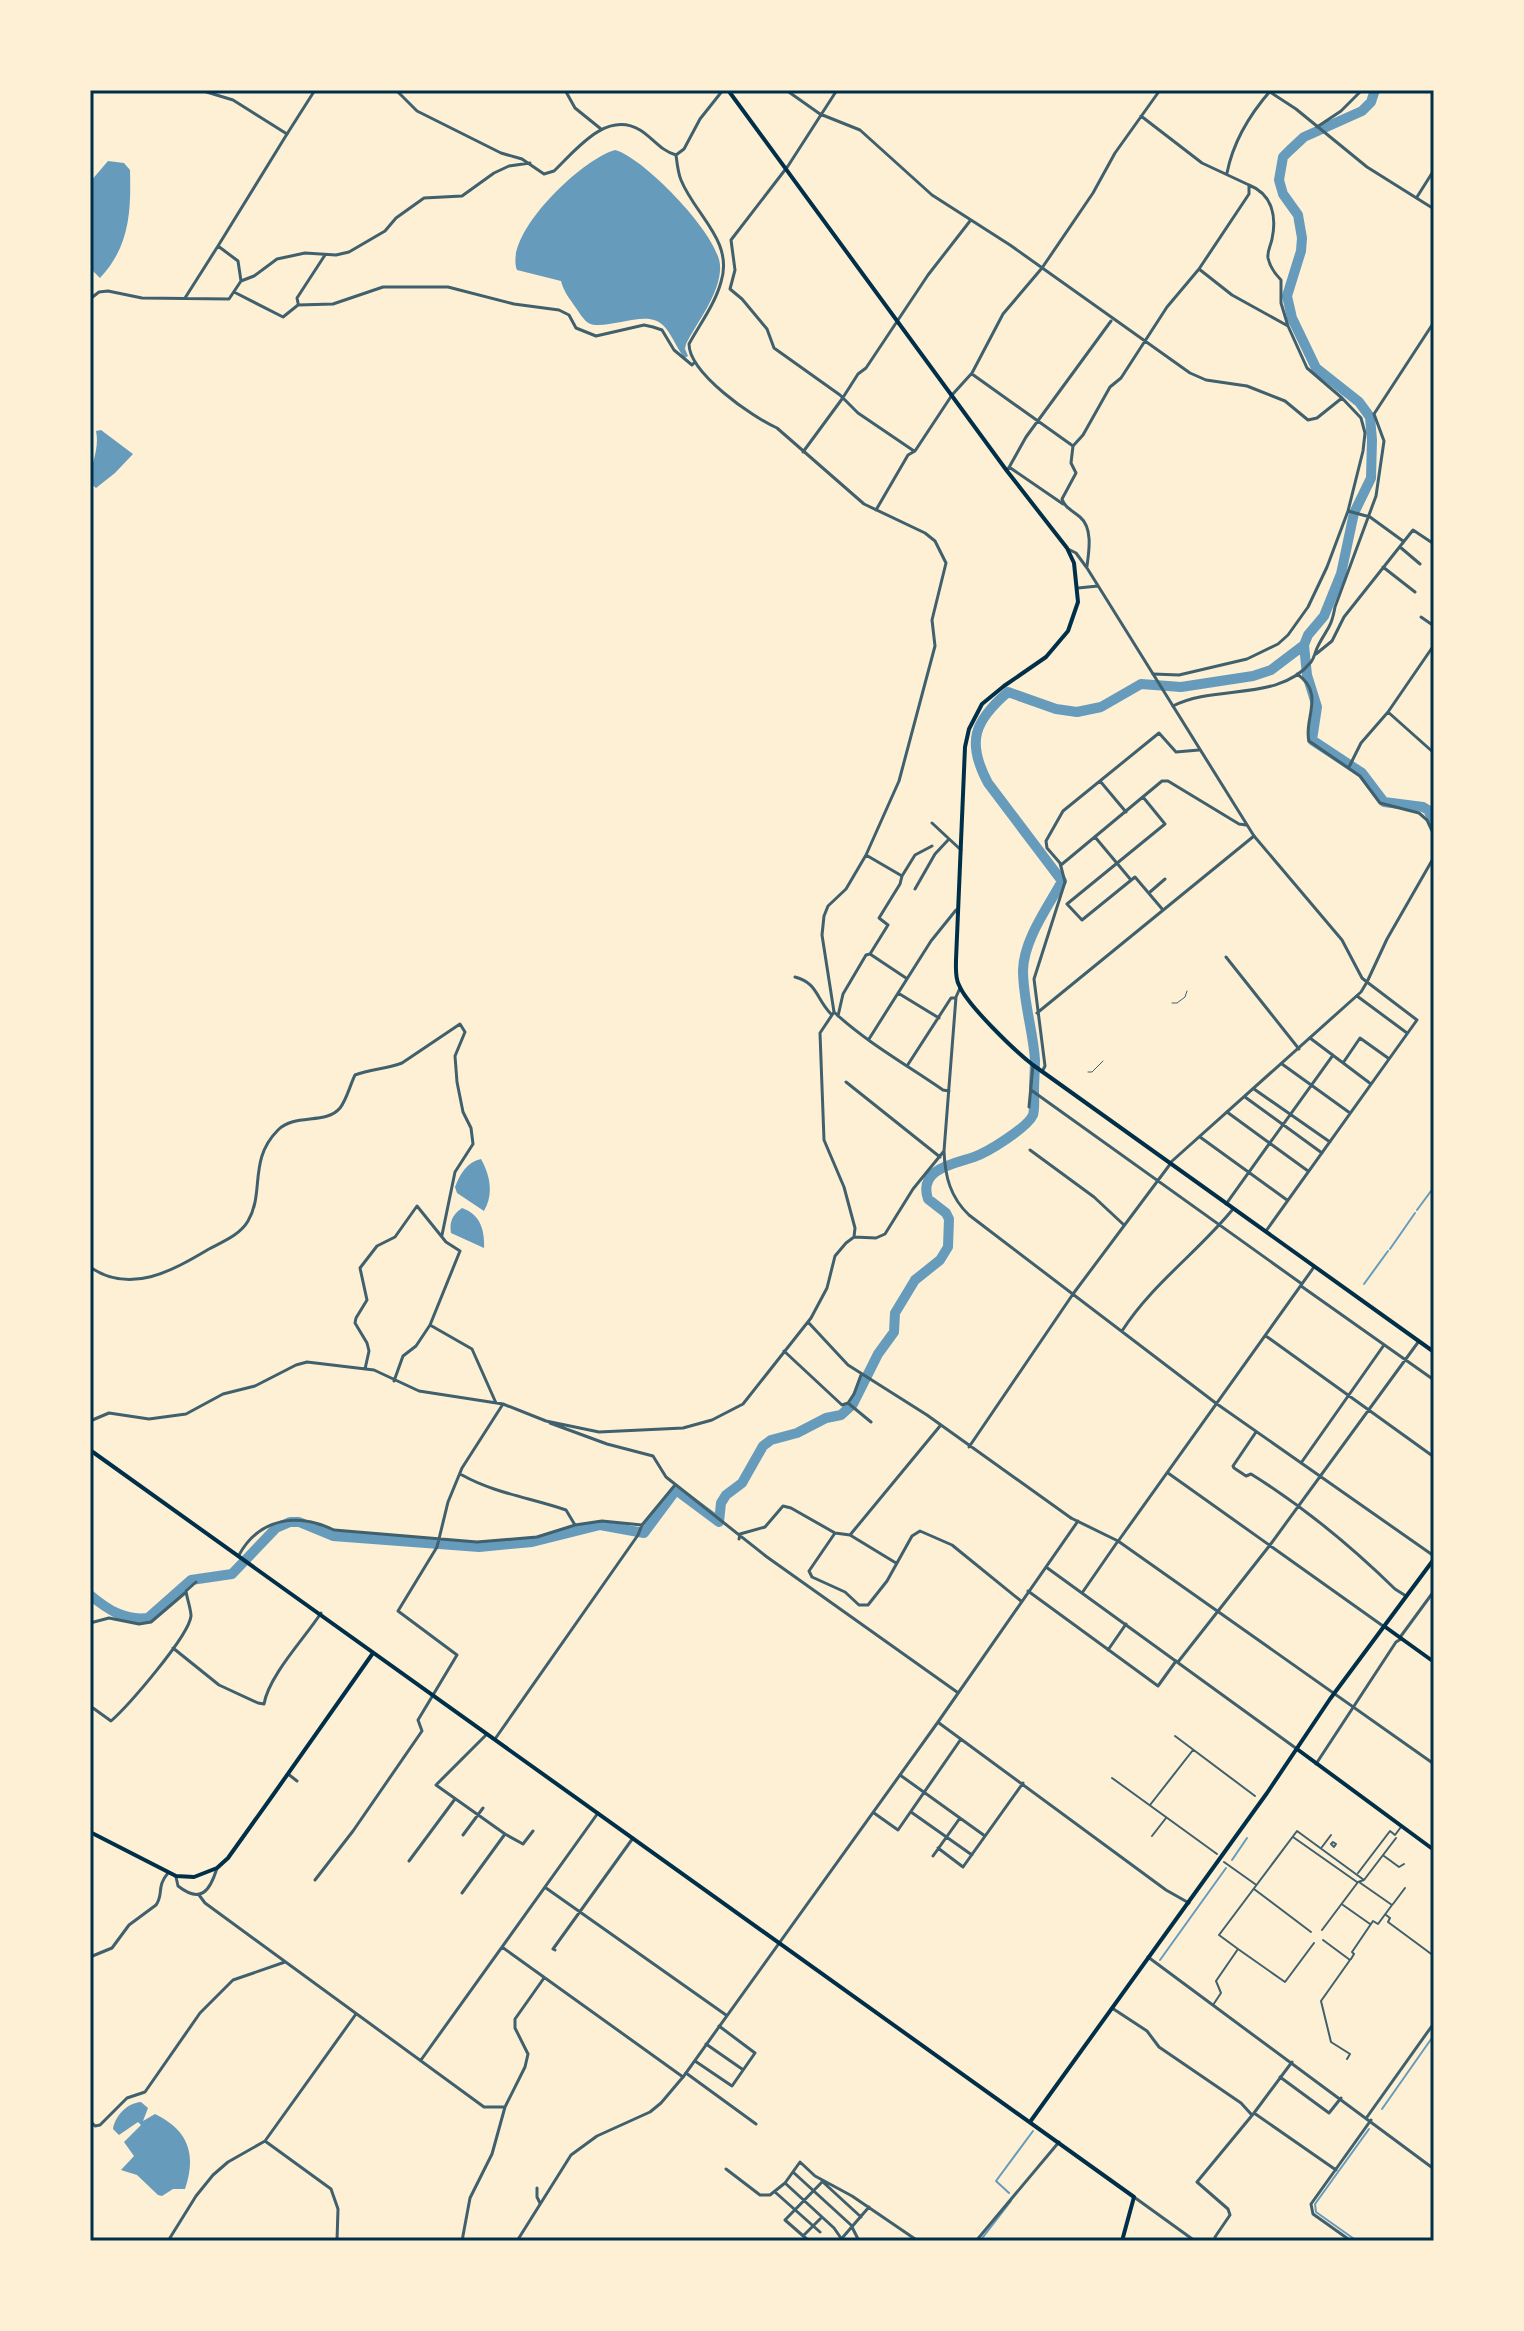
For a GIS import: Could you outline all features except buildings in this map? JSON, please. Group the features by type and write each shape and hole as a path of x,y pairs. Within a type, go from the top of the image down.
{"main road":[{"path":"726,90 1067,548 1074,563 1078,588 1074,617 1059,643 1046,657 992,695 975,715 965,747 956,960 960,988 1012,1048 1041,1072 1434,1352"},
{"path":"90,1450 1134,2197 1122,2241"},
{"path":"1030,2122 1434,1558"},
{"path":"1384,1626 1434,1662"},
{"path":"90,1832 176,1876 194,1877 217,1868 228,1858 373,1653"},
{"path":"1297,1749 1434,1850"}],"street":[{"path":"200,90 233,100 287,134"},
{"path":"185,298 315,90"},
{"path":"396,90 417,111 501,153 530,163 539,171 549,173 601,129 611,125 640,130 666,152 676,155"},
{"path":"565,90 575,108 601,129"},
{"path":"676,155 684,149 700,119 726,90"},
{"path":"786,90 820,114 860,130 932,195 1010,245 1198,378 1247,386 1285,401 1308,420 1317,418 1342,398"},
{"path":"837,90 786,168 731,240 735,270 730,289 767,329 774,348 858,413 915,451"},
{"path":"876,510 908,455 915,451 952,395 972,373 1003,314 1042,268 1160,90"},
{"path":"1317,127 1341,111 1362,90"},
{"path":"1227,174 1234,145 1269,91 1394,186 1434,209"},
{"path":"1141,116 1188,154 1263,192 1271,205 1273,233 1268,256 1273,272 1281,280 1281,303 1288,326 1307,368 1361,418 1365,433 1348,511 1315,595 1288,635 1278,644 1247,659 1179,675 1154,675"},
{"path":"546,1421 599,1432 683,1428 712,1420 743,1404 808,1322 827,1288 835,1256 854,1237 855,1228 844,1187 824,1140 820,1033 833,1013 822,927 828,906 846,889 866,855 899,781 935,646 932,620 946,563 935,541 925,533 864,504 777,428 727,395 689,352 689,344 722,281 724,258 719,242 680,179 676,155"},
{"path":"90,299 99,292 108,291 128,297 225,300 241,281 254,276 277,259 305,253 325,255 349,252 385,231 396,218 424,198 462,196 501,169 530,163"},
{"path":"1417,197 1434,170"},
{"path":"1063,504 1062,499 1076,473 1071,463 1073,446 1083,435 1110,387 1121,378 1246,201 1249,185"},
{"path":"803,452 970,221"},
{"path":"218,246 238,261 241,281"},
{"path":"298,305 297,298 325,255"},
{"path":"1199,269 1232,295 1288,326"},
{"path":"234,292 283,317 298,305 333,304 383,287 448,287 514,304 559,310 569,315 576,328 596,336 644,325 653,327 662,330 674,350 687,363 692,365 696,362"},
{"path":"1087,568 1089,549 1084,520 1008,469 1038,421 1113,319"},
{"path":"1316,654 1317,647 1328,634 1335,607 1370,517 1381,472 1384,441 1374,414 1434,322"},
{"path":"972,373 1073,446"},
{"path":"1348,511 1370,517 1404,542"},
{"path":"1173,706 1215,693 1263,689 1299,672 1332,641 1344,617 1413,530 1434,544"},
{"path":"1400,547 1420,564"},
{"path":"1067,548 1076,553 1087,568 1254,836 1342,940 1362,978 1417,1020 1265,1232"},
{"path":"1383,567 1415,592"},
{"path":"1078,588 1098,586"},
{"path":"1421,617 1434,626"},
{"path":"1349,767 1361,743 1388,712 1434,645"},
{"path":"1299,672 1314,705 1306,736 1309,741 1360,776 1380,803 1419,813 1427,820 1434,835"},
{"path":"1388,712 1434,753"},
{"path":"1041,1072 1045,1066 1034,979 1065,882 1061,865 1047,848 1046,841 1063,811 1159,733 1176,752 1199,750"},
{"path":"1100,780 1126,812"},
{"path":"1061,865 1162,781 1168,781 1239,824 1248,825"},
{"path":"1067,904 1165,824 1143,797"},
{"path":"932,823 961,850"},
{"path":"1037,1013 1254,836"},
{"path":"1095,837 1131,880"},
{"path":"915,889 935,854 949,839"},
{"path":"838,1016 847,986 888,925 879,918 902,876 915,855 932,846"},
{"path":"866,855 902,876"},
{"path":"969,1447 1073,1294 1171,1162 1357,996 1434,857"},
{"path":"1058,903 1067,904 1082,920 1135,877 1163,910"},
{"path":"1148,893 1165,879"},
{"path":"869,1039 931,941 958,909"},
{"path":"870,954 906,978"},
{"path":"1226,957 1299,1049"},
{"path":"795,977 808,980 817,997 833,1013 907,1066 949,1091"},
{"path":"960,988 956,997 944,1151 945,1170 953,1196 961,1207 1217,1404 1434,1558"},
{"path":"898,993 939,1018"},
{"path":"1357,996 1407,1033"},
{"path":"907,1066 951,998 956,997"},
{"path":"90,1267 109,1278 127,1280 153,1277 188,1262 231,1237 247,1222 252,1212 258,1165 281,1127 295,1120 334,1114 343,1104 355,1075 402,1063 460,1024 465,1032 455,1056 457,1082 473,1144 455,1172 442,1235"},
{"path":"1310,1038 1372,1084"},
{"path":"1343,1063 1360,1038 1389,1059"},
{"path":"1226,1204 1333,1055"},
{"path":"1282,1064 1350,1114"},
{"path":"1029,1107 1033,1065"},
{"path":"846,1082 940,1157"},
{"path":"1254,1089 1330,1142"},
{"path":"1031,1090 1434,1380"},
{"path":"1245,1097 1322,1153"},
{"path":"1227,1112 1309,1171"},
{"path":"1200,1137 1288,1201"},
{"path":"1030,1150 1094,1197 1124,1225"},
{"path":"854,1237 876,1238 885,1234 913,1189 944,1151"},
{"path":"365,1369 369,1351 355,1323 367,1300 360,1268 377,1246 395,1237 417,1206 446,1242 460,1251 430,1325 416,1346 403,1356 394,1381"},
{"path":"1122,1331 1158,1284 1183,1265 1233,1209"},
{"path":"1082,1593 1314,1267"},
{"path":"808,1322 833,1351 862,1375 1071,1518 1118,1541 1434,1764"},
{"path":"430,1325 472,1349 496,1403"},
{"path":"1266,1336 1434,1457"},
{"path":"1028,1591 1158,1686 1299,1506 1419,1341"},
{"path":"1301,1464 1384,1345"},
{"path":"784,1351 842,1405 848,1403 862,1375"},
{"path":"90,1421 109,1413 149,1419 186,1414 223,1394 255,1386 307,1362 365,1369 431,1394 503,1404 607,1444 653,1456 666,1477 739,1536 958,1693"},
{"path":"848,1403 871,1422"},
{"path":"315,1880 422,1731 418,1720 457,1655 398,1611 437,1547 448,1502 460,1474 503,1404"},
{"path":"850,1535 940,1426"},
{"path":"1256,1432 1233,1466 1242,1474 1251,1474 1330,1529 1406,1596"},
{"path":"1168,1473 1384,1626"},
{"path":"460,1474 486,1488 566,1510 575,1525"},
{"path":"495,1739 642,1526 675,1485"},
{"path":"739,1536 765,1527 783,1506 835,1533 850,1535 896,1563"},
{"path":"241,1557 245,1545 262,1529 272,1523 286,1521 316,1521 334,1530 477,1542 537,1537 575,1525 618,1521 642,1526"},
{"path":"517,2241 571,2155 582,2145 650,2112 685,2075 1078,1521"},
{"path":"835,1533 809,1571 812,1577 845,1592 859,1605 868,1605 887,1581 912,1536 920,1531 951,1544 1021,1601"},
{"path":"1046,1567 1297,1749"},
{"path":"90,1623 109,1618 139,1624 151,1622 196,1582"},
{"path":"90,1710 93,1708 111,1721 129,1704 178,1643 191,1615 186,1591"},
{"path":"1316,1764 1396,1642 1434,1591"},
{"path":"173,1648 219,1685 264,1704 284,1665 321,1613"},
{"path":"1108,1650 1126,1624"},
{"path":"938,1722 1166,1890 1189,1903"},
{"path":"487,1734 436,1785 523,1844 533,1831"},
{"path":"1175,1736 1255,1796"},
{"path":"874,1812 898,1830 961,1739"},
{"path":"1150,1806 1193,1750"},
{"path":"288,1774 297,1781"},
{"path":"900,1775 985,1836"},
{"path":"1112,1778 1217,1854"},
{"path":"938,1848 963,1867 1023,1783"},
{"path":"409,1861 455,1799"},
{"path":"463,1835 483,1808"},
{"path":"911,1812 972,1855"},
{"path":"421,2060 598,1813"},
{"path":"1152,1836 1166,1817"},
{"path":"933,1856 960,1818"},
{"path":"1357,1874 1390,1831 1395,1835 1401,1826"},
{"path":"1314,1943 1285,1982 1219,1935 1297,1831 1364,1880"},
{"path":"462,1893 505,1834"},
{"path":"1293,1835 1392,1905"},
{"path":"1316,1853 1331,1835"},
{"path":"555,1950 633,1838"},
{"path":"1322,1930 1396,1838"},
{"path":"1327,1839 1342,1849"},
{"path":"1327,1861 1335,1843"},
{"path":"1383,1855 1399,1867 1404,1864"},
{"path":"1368,1860 1376,1865"},
{"path":"1224,1862 1311,1932"},
{"path":"199,1895 212,1882 217,1868"},
{"path":"90,1957 116,1945 129,1925 156,1905 160,1884 168,1873"},
{"path":"176,1876 178,1886 188,1893 199,1895 205,1903 484,2107 505,2107"},
{"path":"546,1888 726,2015"},
{"path":"1347,2059 1350,2054 1331,2042 1321,2001 1373,1921 1378,1924 1405,1888"},
{"path":"1342,1904 1371,1924"},
{"path":"1385,1914 1390,1918 1388,1922 1434,1956"},
{"path":"1323,1940 1350,1960"},
{"path":"502,1947 756,2124"},
{"path":"1213,2005 1221,1993 1216,1981 1238,1949"},
{"path":"1148,1957 1434,2169"},
{"path":"90,2121 95,2126 100,2125 127,2098 145,2092 200,2013 233,1980 285,1962"},
{"path":"462,2241 470,2198 492,2154 505,2107 525,2067 528,2054 515,2028 515,2019 544,1978"},
{"path":"1112,2008 1147,2031 1159,2047 1336,2170"},
{"path":"168,2241 196,2196 222,2165 265,2141 356,2014"},
{"path":"1351,2241 1313,2214 1311,2204 1434,2023"},
{"path":"695,2061 732,2086 755,2053 719,2026"},
{"path":"706,2044 743,2070"},
{"path":"1216,2241 1215,2237 1230,2215 1228,2209 1197,2182 1292,2062"},
{"path":"1280,2077 1329,2113 1341,2098"},
{"path":"265,2141 331,2189 338,2209 337,2241"},
{"path":"976,2241 1059,2142"},
{"path":"726,2169 760,2195 770,2195 785,2183 800,2162 861,2217"},
{"path":"793,2172 852,2228 859,2241"},
{"path":"818,2177 918,2241"},
{"path":"809,2241 785,2220 823,2181"},
{"path":"785,2183 842,2240 869,2207"},
{"path":"537,2188 540,2203"},
{"path":"775,2191 820,2232"},
{"path":"1134,2197 1195,2241"},
{"path":"803,2236 822,2217"}],"lane":[{"path":"1172,1003 1185,997 1187,991"},
{"path":"1088,1072 1103,1061"}],"water":[{"path":"615,150 643,167 677,198 716,251 720,275 708,306 686,344 688,356 685,358 668,331 654,320 593,325 581,315 561,281 517,270 516,255 522,237 548,200 584,167"},
{"path":"108,161 124,163 130,170 130,200 123,241 100,278 90,268 90,182"},
{"path":"101,430 133,454 96,488 90,483 90,476 97,444 96,431"},
{"path":"481,1159 490,1185 484,1211 457,1193 455,1187 465,1169"},
{"path":"462,1208 473,1214 480,1224 484,1248 451,1233 452,1219"},
{"path":"141,2102 148,2108 143,2121 155,2114 175,2128 187,2144 190,2165 185,2189 173,2189 162,2196 158,2195 137,2175 121,2170 134,2156 124,2142 141,2125 138,2122 119,2135 113,2129 114,2124 127,2108"}],"waterway":[{"path":"90,1595 116,1613 131,1618 148,1618 191,1580 232,1574 276,1528 290,1522 299,1522 333,1536 479,1547 532,1542 600,1525 644,1533 676,1490 719,1522 721,1503 742,1483 763,1446 826,1418 841,1415 853,1404 878,1354 894,1332 895,1313 915,1280 940,1260 948,1247 949,1219 928,1199 928,1181 939,1169 980,1154 1006,1139 1023,1126 1034,1112 1035,1060 1025,993 1024,958 1038,924 1062,881 988,783 977,756 977,733 981,723 1008,692 1056,709 1077,712 1101,707 1141,684 1181,687 1253,676 1271,670 1304,645 1324,616 1341,574 1354,513 1371,478 1370,417 1359,402 1316,368 1292,318 1287,296 1302,238 1298,215 1283,194 1279,180 1283,157 1290,150 1304,137 1362,111 1371,102 1375,90"},
{"path":"1304,645 1307,675 1317,707 1312,740 1362,773 1384,802 1423,807 1434,822"},
{"path":"1417,1210 1434,1187"},
{"path":"1390,1249 1415,1213"},
{"path":"1364,1284 1388,1251"},
{"path":"1232,1860 1247,1838"},
{"path":"1160,1960 1226,1868"},
{"path":"1382,2109 1434,2035"},
{"path":"1357,2241 1316,2212 1315,2204 1369,2129"},
{"path":"1009,2193 996,2181 1033,2131"},
{"path":"980,2241 1011,2201"}]}
